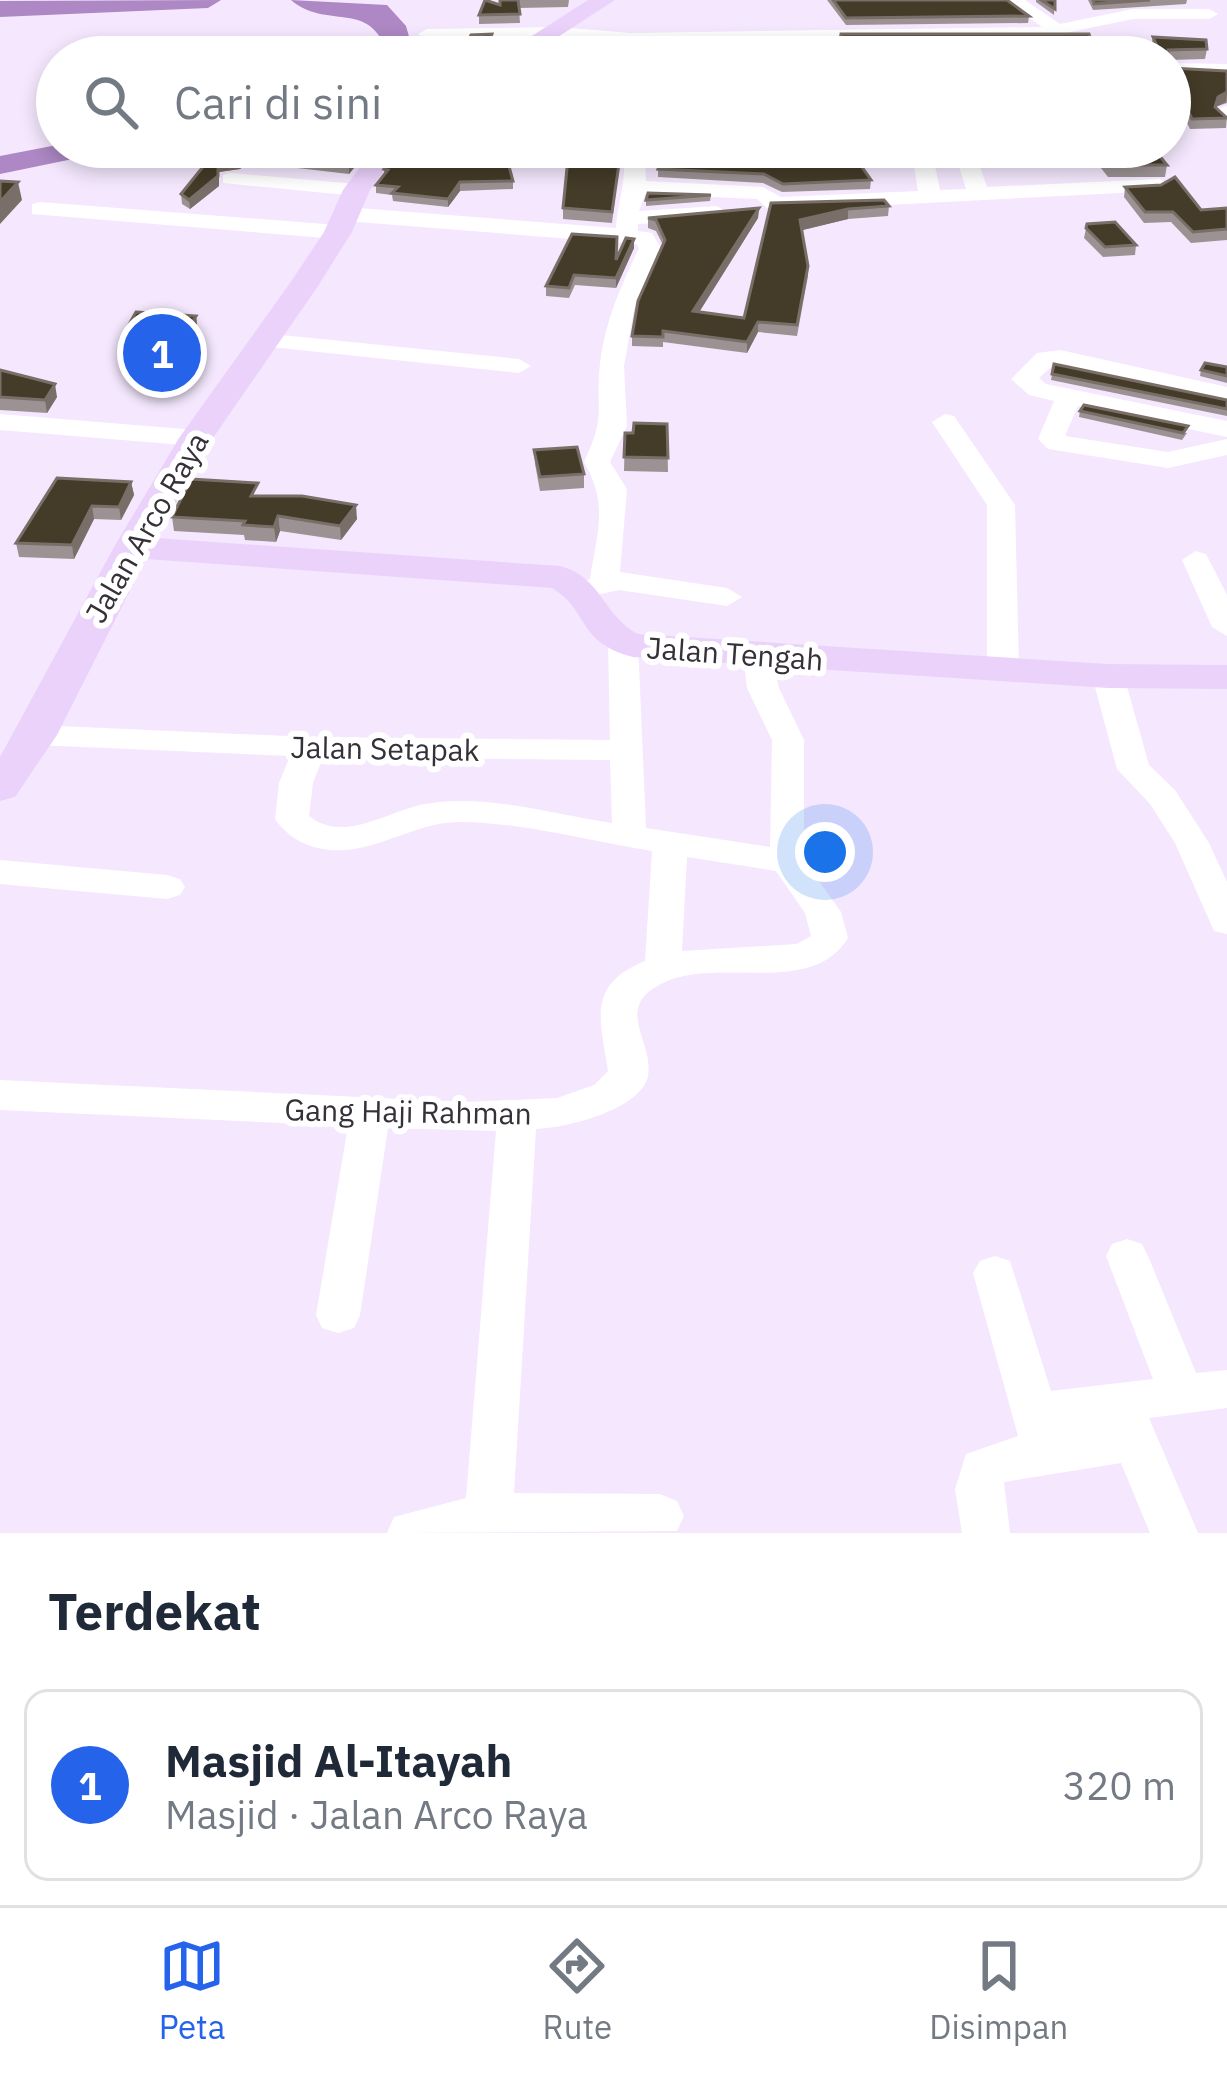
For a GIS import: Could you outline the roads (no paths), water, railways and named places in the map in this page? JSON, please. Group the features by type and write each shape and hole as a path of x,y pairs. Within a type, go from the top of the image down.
{"main road":[{"path":"550,36 604,0"},
{"name":"Jalan Arco Raya","path":"0,788 36,735 132,548 196,438 374,168"},
{"path":"132,548 560,577 592,586"},
{"name":"Jalan Tengah","path":"592,586 603,632 623,643 1108,676 1227,677"}],"street":[{"path":"1013,0 1059,31"},
{"path":"848,36 874,32 1031,35 1133,14 1211,10"},
{"path":"427,34 592,36"},
{"path":"1191,69 1221,70"},
{"path":"1221,70 1204,80 1227,93"},
{"path":"628,227 635,168"},
{"path":"925,168 930,196"},
{"path":"970,168 978,193"},
{"path":"230,179 263,182 346,212"},
{"path":"233,223 263,182"},
{"path":"40,209 233,223 346,212 628,227 749,211 775,203 1159,185"},
{"path":"636,187 763,194 775,203"},
{"path":"628,227 650,248 622,310 612,366 614,426 597,462 613,489 614,505 592,586 727,597"},
{"path":"261,340 519,366"},
{"path":"1225,441 1065,408 1024,379 1046,358 1060,357 1227,395"},
{"path":"1065,408 1051,439 1057,443 1168,460 1225,441"},
{"path":"0,422 196,438"},
{"path":"945,422 1001,505 1003,670"},
{"path":"1196,560 1227,627"},
{"path":"623,643 629,835"},
{"path":"670,842 663,965 801,957 820,949 830,938 823,912 787,861 788,740 763,688 758,655"},
{"path":"1108,676 1135,769 1162,796 1216,868 1227,922"},
{"name":"Jalan Setapak","path":"36,735 310,747 628,750"},
{"path":"310,747 296,783 292,819 315,836 352,839 424,815 462,811 787,861"},
{"path":"0,872 166,887"},
{"name":"Gang Haji Rahman","path":"0,1095 370,1113 560,1113 608,1095 628,1076 617,1012 631,985 663,965"},
{"path":"338,1315 370,1113"},
{"path":"487,1523 517,1115"},
{"path":"986,1533 979,1490 983,1469 1013,1456 1040,1432 1128,1424 1204,1392 1126,1256"},
{"path":"995,1273 1040,1432"},
{"path":"1128,1424 1174,1533"},
{"path":"411,1533 487,1523 660,1516"}],"waterway":[{"path":"0,9 208,0"},
{"path":"304,0 378,10 396,36"},
{"path":"0,165 36,158"}],"place":[{"name":"Masjid Al-Itayah","path":"162,353"}]}
